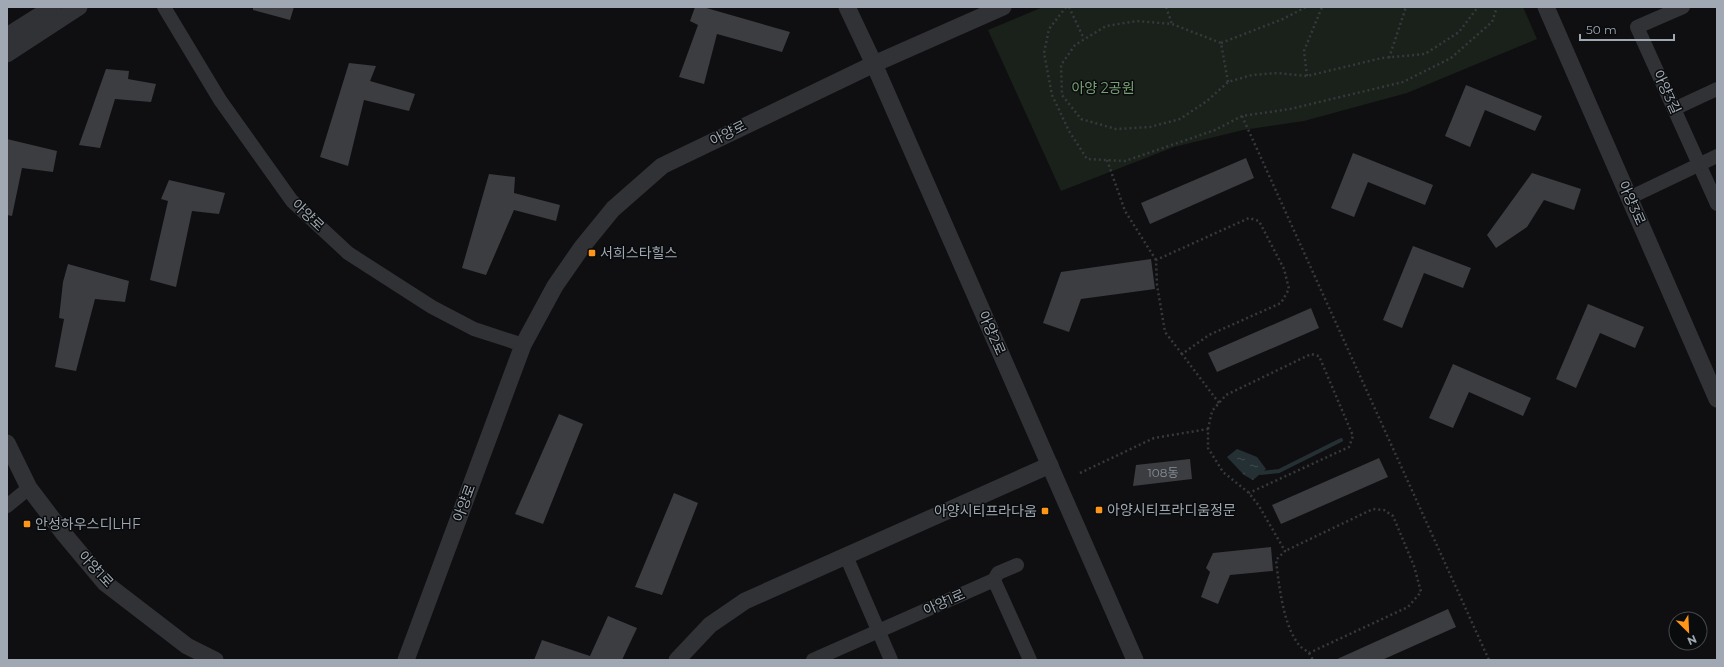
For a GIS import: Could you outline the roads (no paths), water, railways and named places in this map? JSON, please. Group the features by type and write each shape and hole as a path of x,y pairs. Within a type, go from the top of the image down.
{"street":[{"path":"7,36 53,7"},
{"path":"7,54 79,7"},
{"name":"아양로","path":"164,7 220,100 292,201 348,253 432,307 474,329 523,345"},
{"name":"아양2로","path":"847,7 874,64 1135,660"},
{"name":"아양로","path":"406,660 523,345 555,286 582,246 612,209 662,166 874,64 1003,7"},
{"name":"아양3로","path":"1546,7 1717,399"},
{"name":"아양3길","path":"1683,7 1637,27 1717,204"},
{"path":"1674,109 1717,89"},
{"path":"1629,198 1717,156"},
{"name":"아양1로","path":"8,446 29,488 64,534 106,583 187,646 215,660"},
{"path":"677,660 710,625 745,601 1050,465"},
{"path":"7,506 29,488"},
{"path":"846,556 891,660"},
{"name":"아양1로","path":"813,660 994,580 998,573 1017,565"},
{"path":"994,580 1030,660"}],"water":[{"path":"1237,449 1257,457 1266,469 1253,480 1244,475 1227,457"}],"waterway":[{"path":"1261,473 1279,471 1341,440"}],"place":[{"name":"서희스타힐스","path":"592,253"},
{"name":"아양시티프라디움정문","path":"1099,510"},
{"name":"아양시티프라다움","path":"1045,511"},
{"name":"안성하우스디LHF","path":"27,524"}],"park label":[{"name":"아양 2공원","path":"1103,88"}]}
